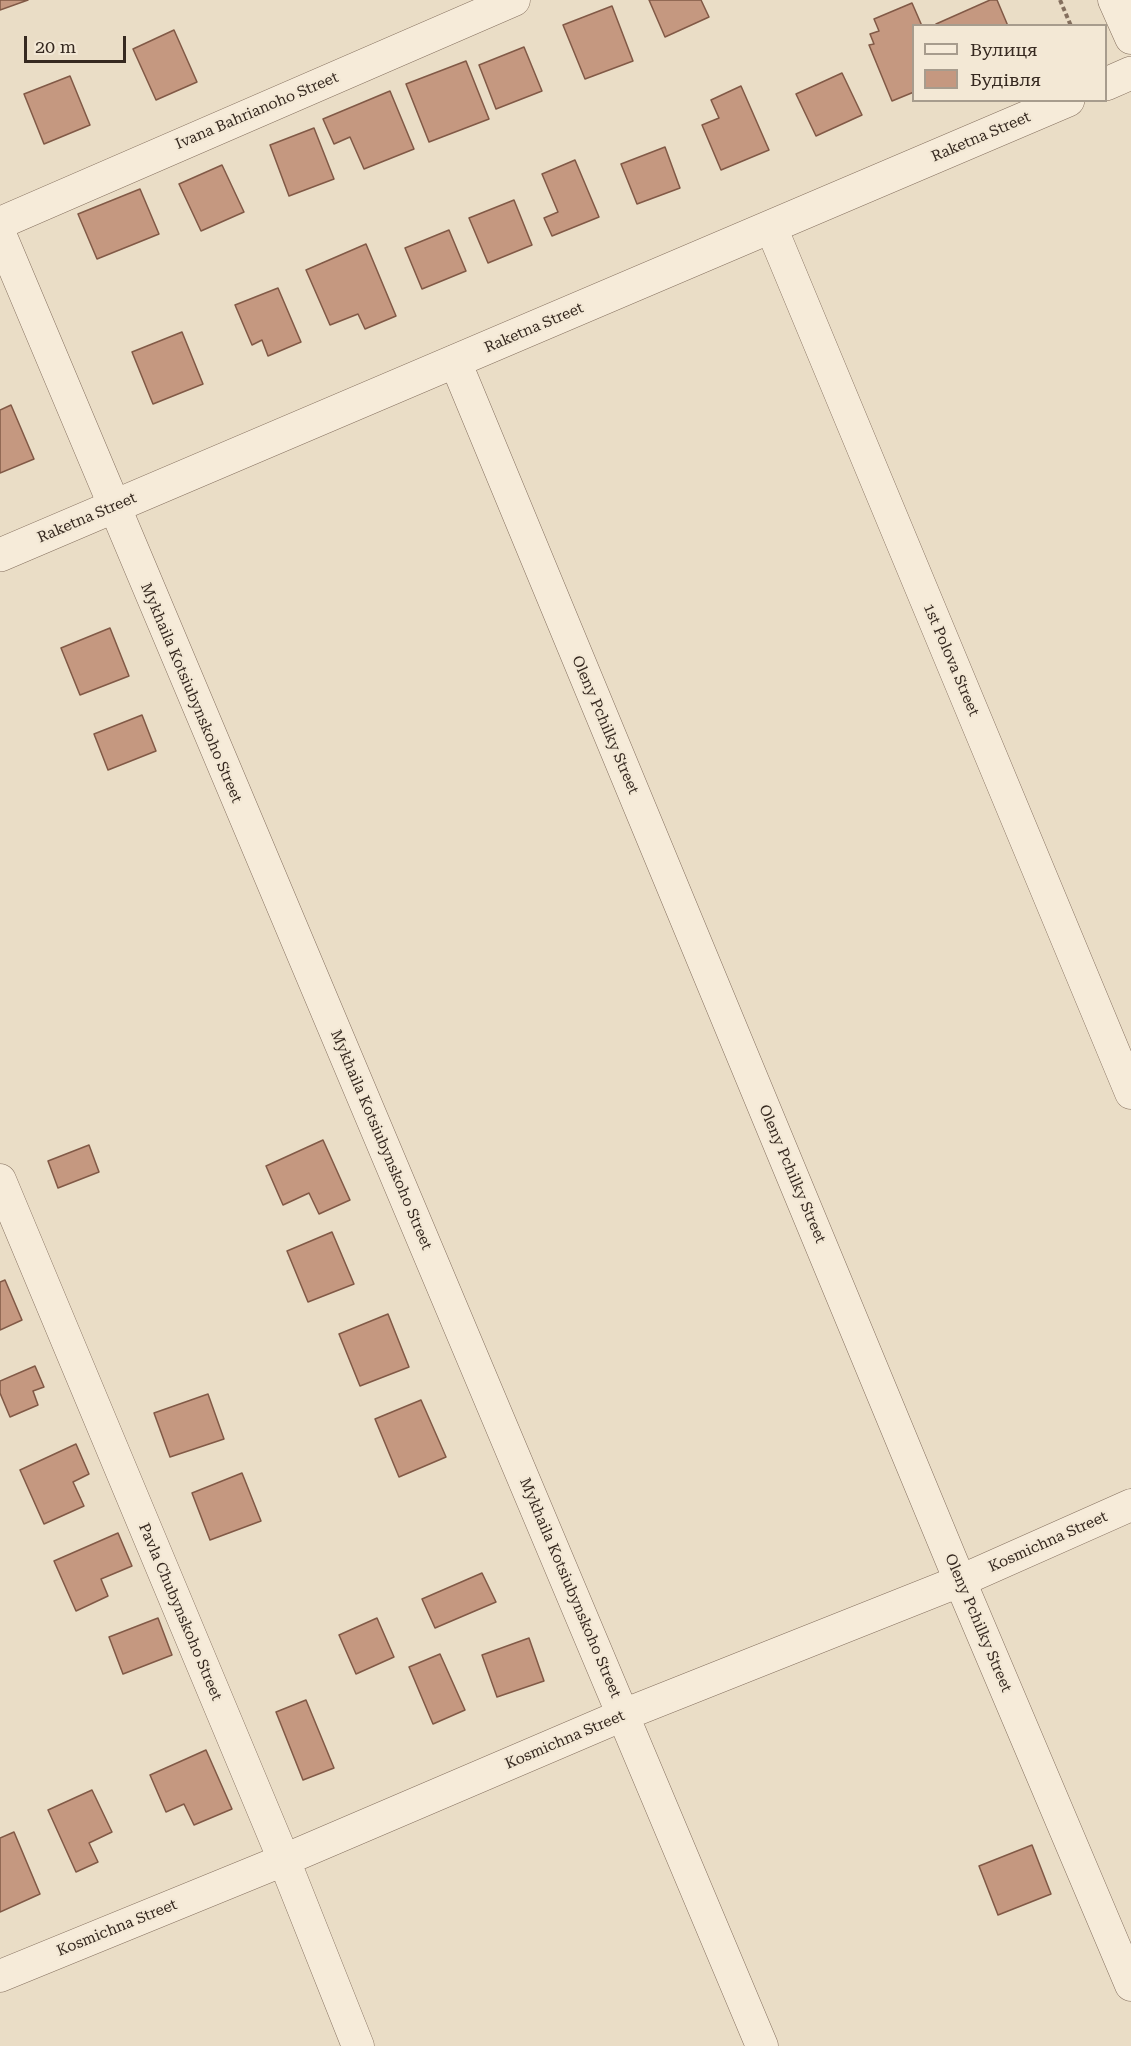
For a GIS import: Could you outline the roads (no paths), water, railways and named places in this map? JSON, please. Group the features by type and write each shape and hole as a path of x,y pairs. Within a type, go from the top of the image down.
{"street":[{"name":"Ivana Bahrianoho Street","path":"0,223 514,0"},
{"path":"1114,0 1131,38"},
{"path":"1107,84 1131,73"},
{"name":"Raketna Street","path":"0,555 1063,102"},
{"name":"1st Polova Street","path":"771,227 1131,1093"},
{"name":"Mykhaila Kotsiubynskoho Street","path":"0,234 762,2046"},
{"name":"Oleny Pchilky Street","path":"455,362 960,1581 1131,1985"},
{"name":"Pavla Chubynskoho Street","path":"0,1180 284,1860 358,2046"},
{"name":"Kosmichna Street","path":"0,1976 284,1860 623,1715 960,1581 1131,1505"}]}
